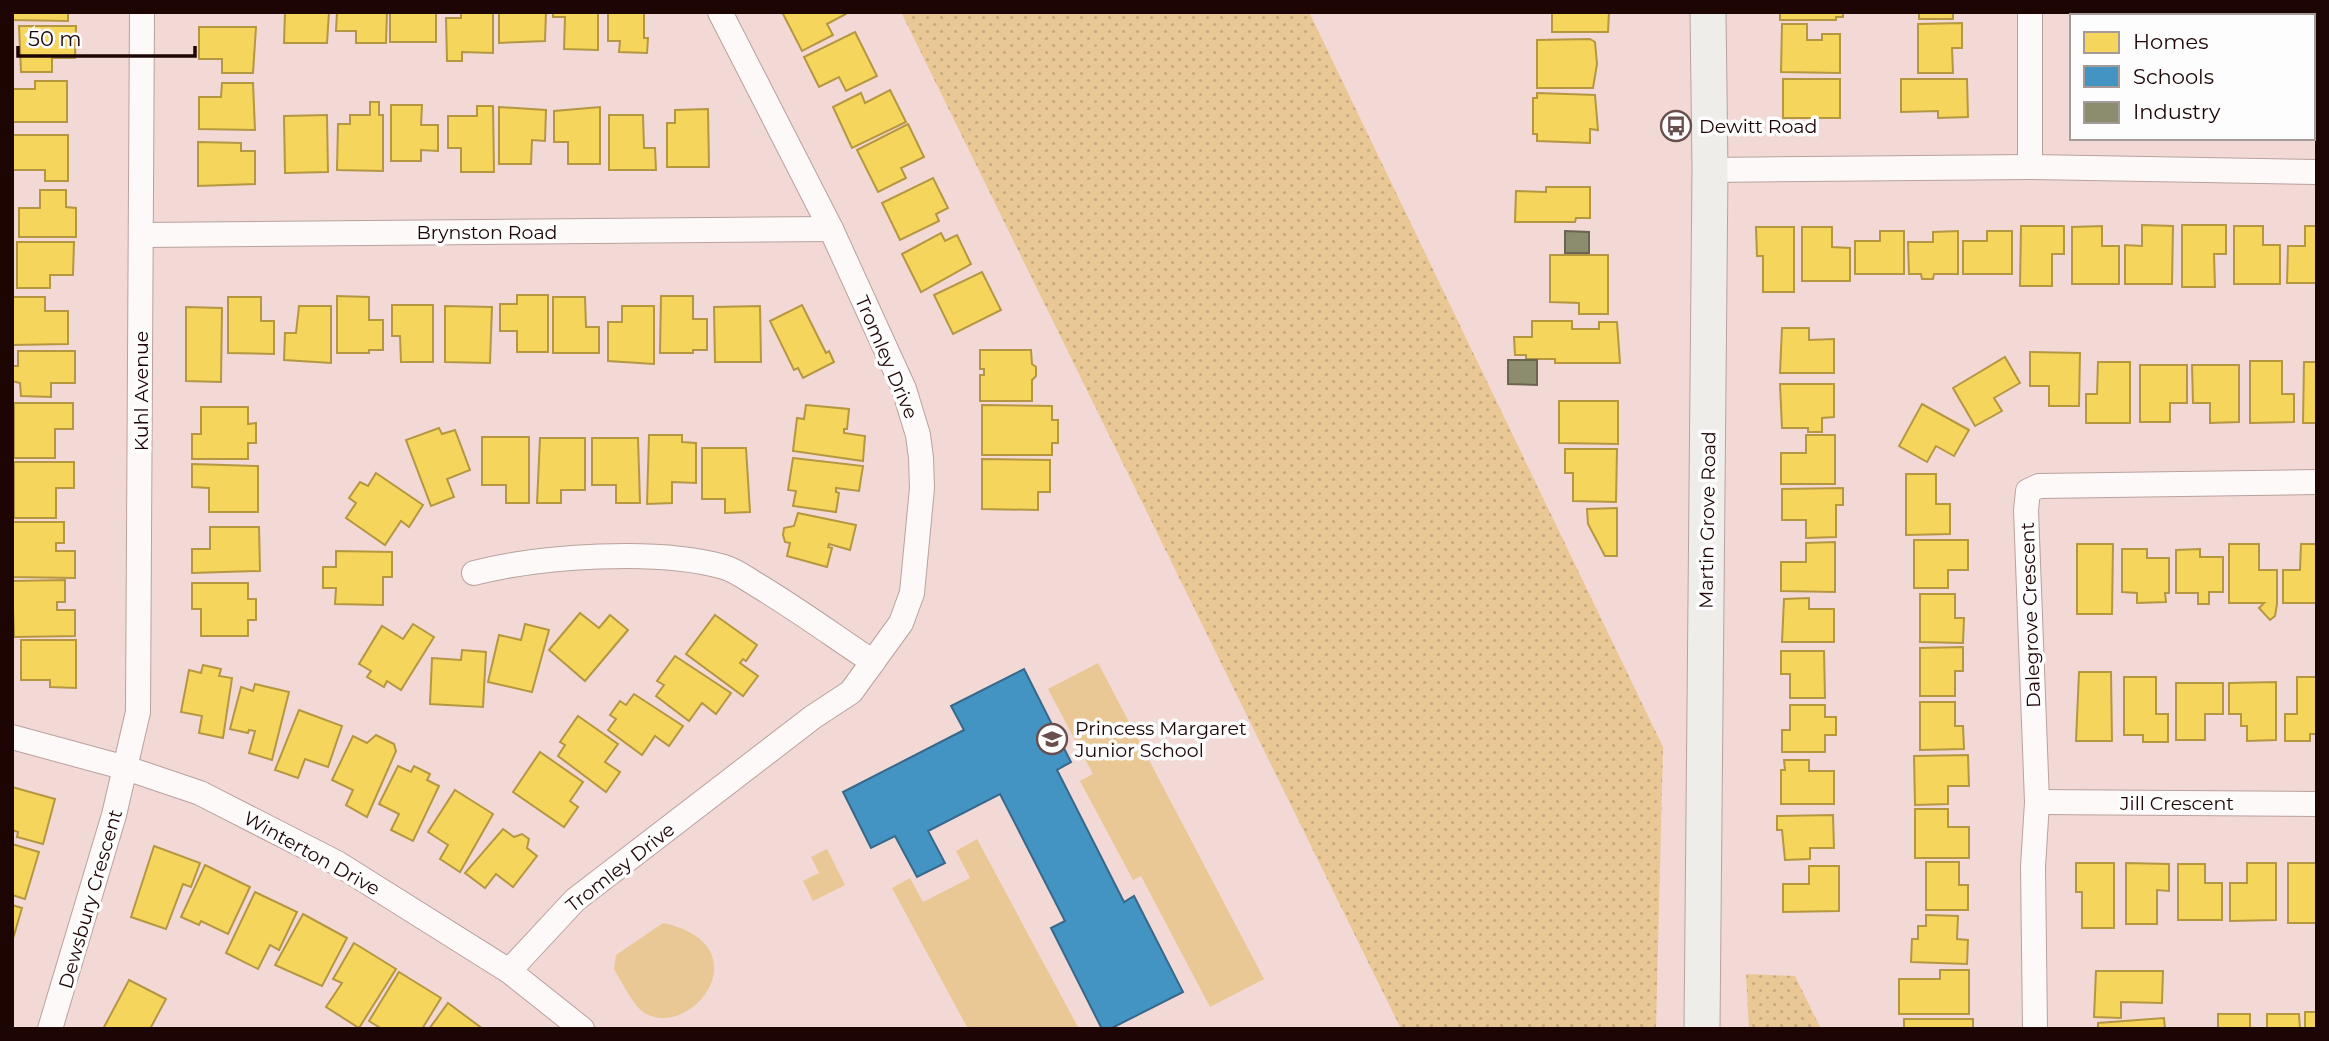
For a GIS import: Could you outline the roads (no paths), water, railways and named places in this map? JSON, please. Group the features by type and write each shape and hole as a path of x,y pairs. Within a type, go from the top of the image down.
{"main road":[{"name":"Martin Grove Road","path":"1702,1029 1710,170 1708,12"}],"street":[{"name":"Kuhl Avenue","path":"127,768 138,712 142,12"},
{"name":"Tromley Drive","path":"509,971 575,900 813,717 851,692 901,624 912,593 922,488 921,458 918,435 904,389 831,229 720,12"},
{"path":"2030,12 2031,167"},
{"path":"1710,170 2031,167 2317,172"},
{"name":"Brynston Road","path":"142,235 831,229"},
{"name":"Dalegrove Crescent","path":"2035,1029 2033,867 2038,802 2026,510 2028,491 2039,486 2317,482"},
{"path":"474,573 511,564 632,557 684,560 726,567 873,662"},
{"name":"Winterton Drive","path":"12,737 127,768 200,793 337,863 509,971 582,1029"},
{"name":"Dewsbury Crescent","path":"50,1029 127,768"},
{"name":"Jill Crescent","path":"2038,802 2317,804"}],"place":[{"name":"Dewitt Road","path":"1676,126"},
{"name":"Princess Margaret Junior School","path":"1052,739"}]}
